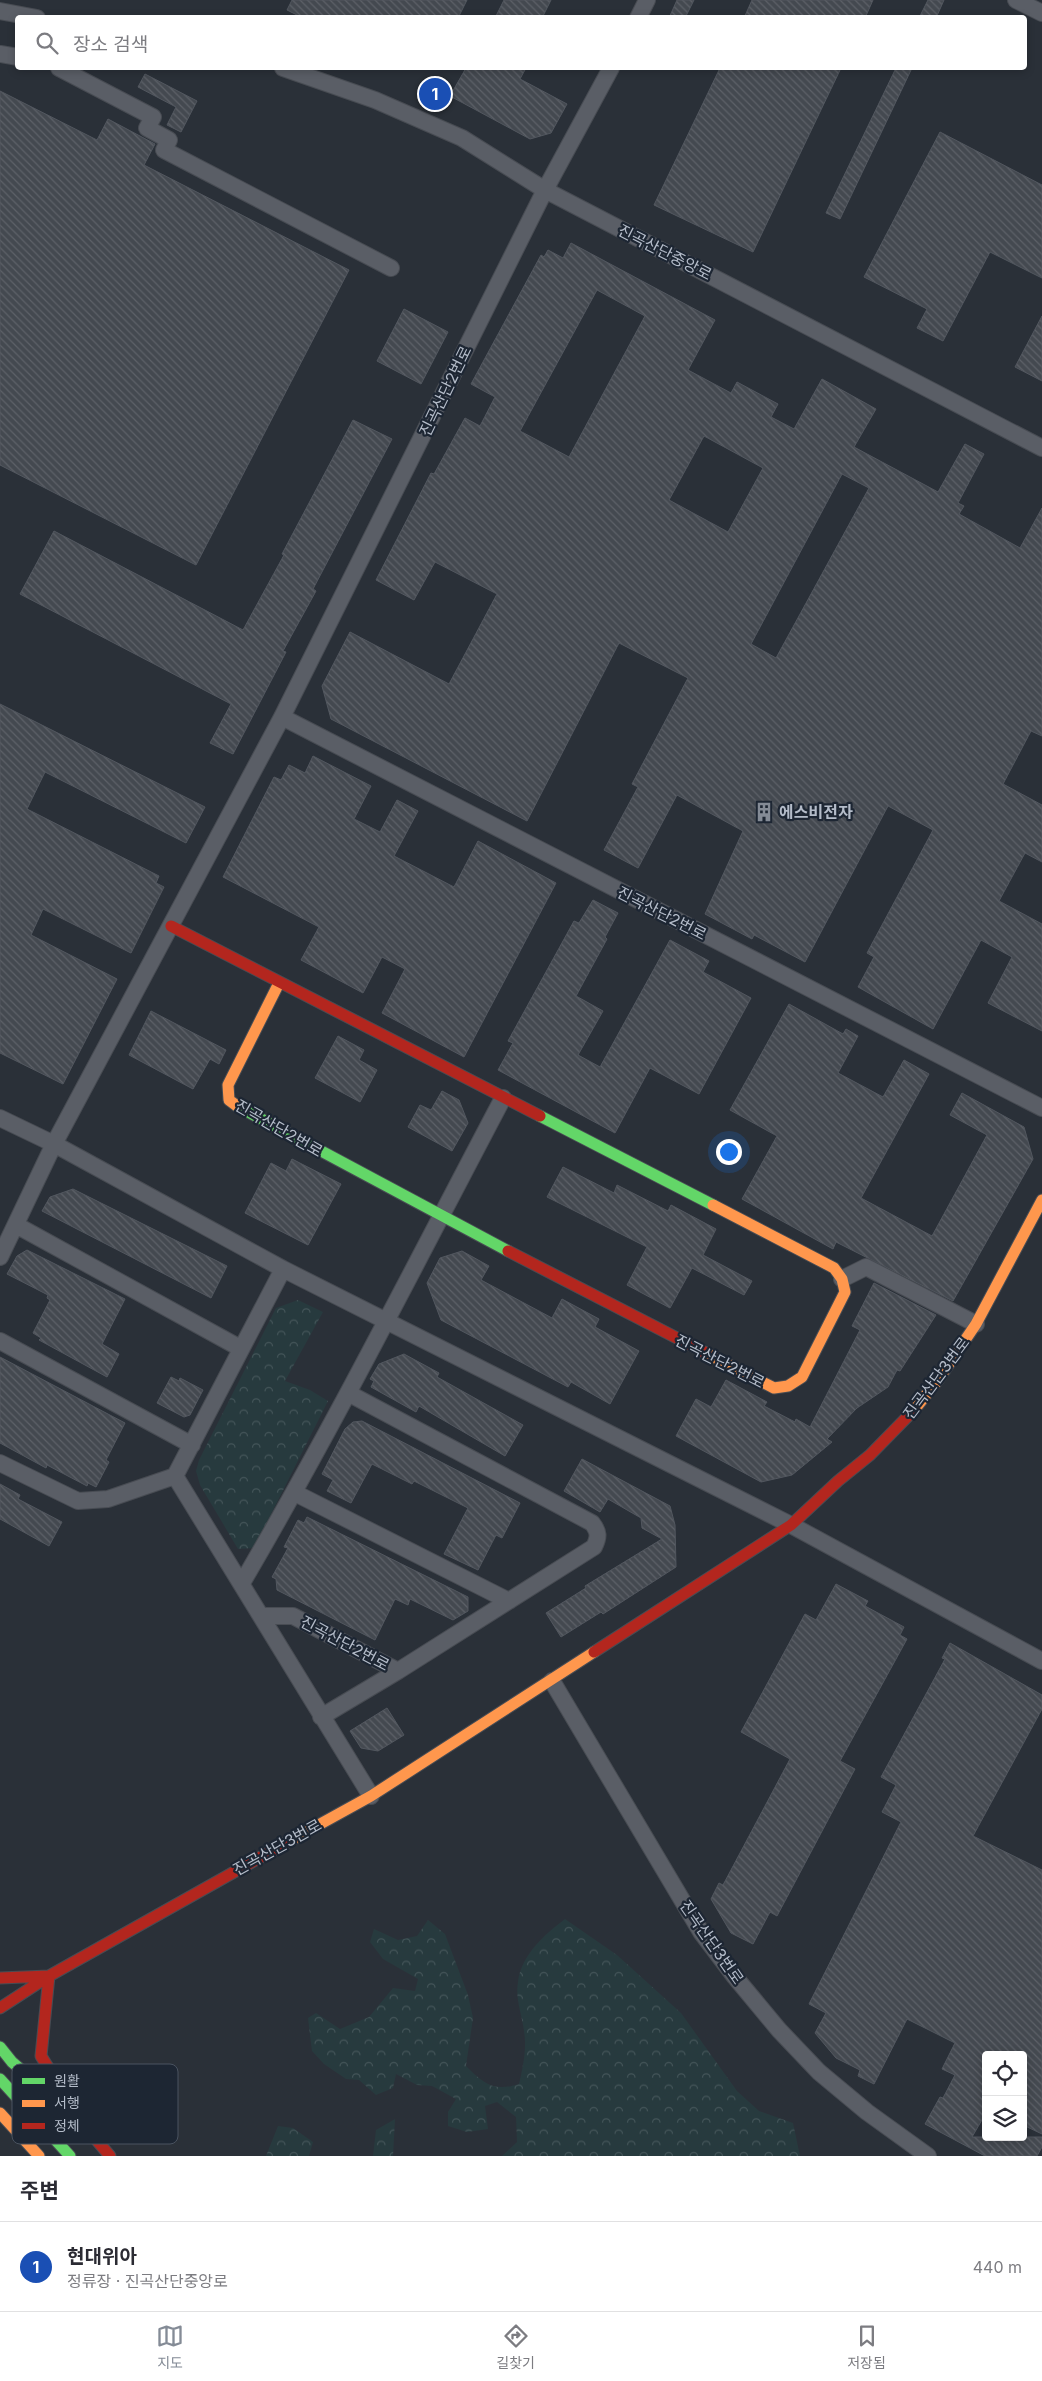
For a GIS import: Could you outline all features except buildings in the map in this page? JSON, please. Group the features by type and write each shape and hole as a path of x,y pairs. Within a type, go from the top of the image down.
{"main road":[{"path":"171,926 834,1268 842,1280"},
{"name":"진곡산단2번로","path":"279,983 228,1085 230,1100 239,1108 441,1217 774,1388 788,1386 802,1378 845,1292 842,1280"},
{"name":"진곡산단3번로","path":"0,2008 49,1976 181,1900 371,1796 552,1681 791,1525 838,1481 870,1455 905,1421 938,1380 976,1324 1042,1200"},
{"path":"0,1978 49,1976 41,2056 46,2064"},
{"path":"0,2047 14,2064"},
{"path":"0,2079 12,2092"},
{"path":"0,2113 12,2126"},
{"path":"28,2144 39,2156"},
{"path":"100,2144 110,2156"}],"street":[{"path":"640,15 647,0"},
{"path":"1016,0 1042,13"},
{"path":"0,11 21,15"},
{"path":"0,54 15,56"},
{"path":"63,70 153,117 147,128 169,140 164,150 391,268"},
{"name":"진곡산단중앙로","path":"289,70 376,100 462,138 545,190 1042,448"},
{"name":"진곡산단2번로","path":"0,1257 54,1144 282,717 545,190 610,70"},
{"name":"진곡산단2번로","path":"282,717 1042,1108"},
{"path":"242,1583 295,1493 348,1392 389,1320 503,1098"},
{"path":"0,1118 54,1144 283,1269 389,1320 791,1525 1042,1661"},
{"path":"16,1225 240,1348"},
{"path":"842,1280 866,1267 976,1324"},
{"path":"0,1463 78,1501 108,1499 175,1476 240,1348 283,1269"},
{"path":"0,1341 192,1445"},
{"name":"진곡산단2번로","path":"322,1717 594,1547 598,1539 598,1531 592,1523 348,1392"},
{"name":"진곡산단2번로","path":"175,1476 371,1796"},
{"path":"295,1493 508,1601"},
{"name":"진곡산단2번로","path":"262,1616 294,1616 398,1671"},
{"name":"진곡산단3번로","path":"552,1681 701,1932 735,1976 779,2030 820,2072 867,2112 928,2156"}],"green space":[{"path":"298,1300 323,1312 285,1381 310,1390 328,1401 254,1548 238,1549 200,1485 196,1471 199,1460 276,1308"},
{"path":"565,1919 617,1955 681,2013 737,2091 759,2111 793,2123 800,2156 502,2156 517,2142 516,2117 497,2102 485,2106 488,2129 467,2132 448,2126 448,2112 456,2099 432,2086 417,2085 396,2074 393,2088 376,2095 359,2080 346,2079 324,2064 312,2051 308,2018 316,2013 340,2029 369,2017 393,1988 415,1991 418,1979 383,1959 370,1942 374,1929 398,1940 417,1936 428,1920 445,1934 468,1995 473,2018 466,2066 478,2078 490,2085 503,2087 519,2084 525,2051 525,2037 517,1994 520,1972 535,1946"},
{"path":"395,2119 393,2156 373,2156 376,2130"},
{"path":"278,2126 293,2128 313,2142 309,2156 266,2156"}],"traffic: fast":[{"path":"237,1106 508,1251"},
{"path":"540,1116 713,1205"},
{"path":"0,2047 14,2064"},
{"path":"0,2079 12,2092"},
{"path":"59,2144 70,2156"}],"traffic: slow":[{"path":"237,1106 229,1100 228,1085 279,983"},
{"path":"914,1410 938,1380 976,1324 1042,1200"},
{"path":"706,1353 774,1388 788,1386 802,1377 845,1292 842,1279 834,1268 713,1205"},
{"path":"284,1844 371,1796 594,1652"},
{"path":"0,2113 12,2126"},
{"path":"28,2144 39,2156"}],"traffic: jam":[{"path":"171,926 540,1116"},
{"path":"508,1251 706,1353"},
{"path":"594,1652 791,1525 838,1481 870,1455 914,1410"},
{"path":"0,2008 49,1976 284,1844"},
{"path":"0,1978 49,1976 41,2056 46,2064"},
{"path":"100,2144 110,2156"}],"place":[{"name":"현대위아","path":"435,94"},
{"name":"에스비전자","path":"764,812"}]}
